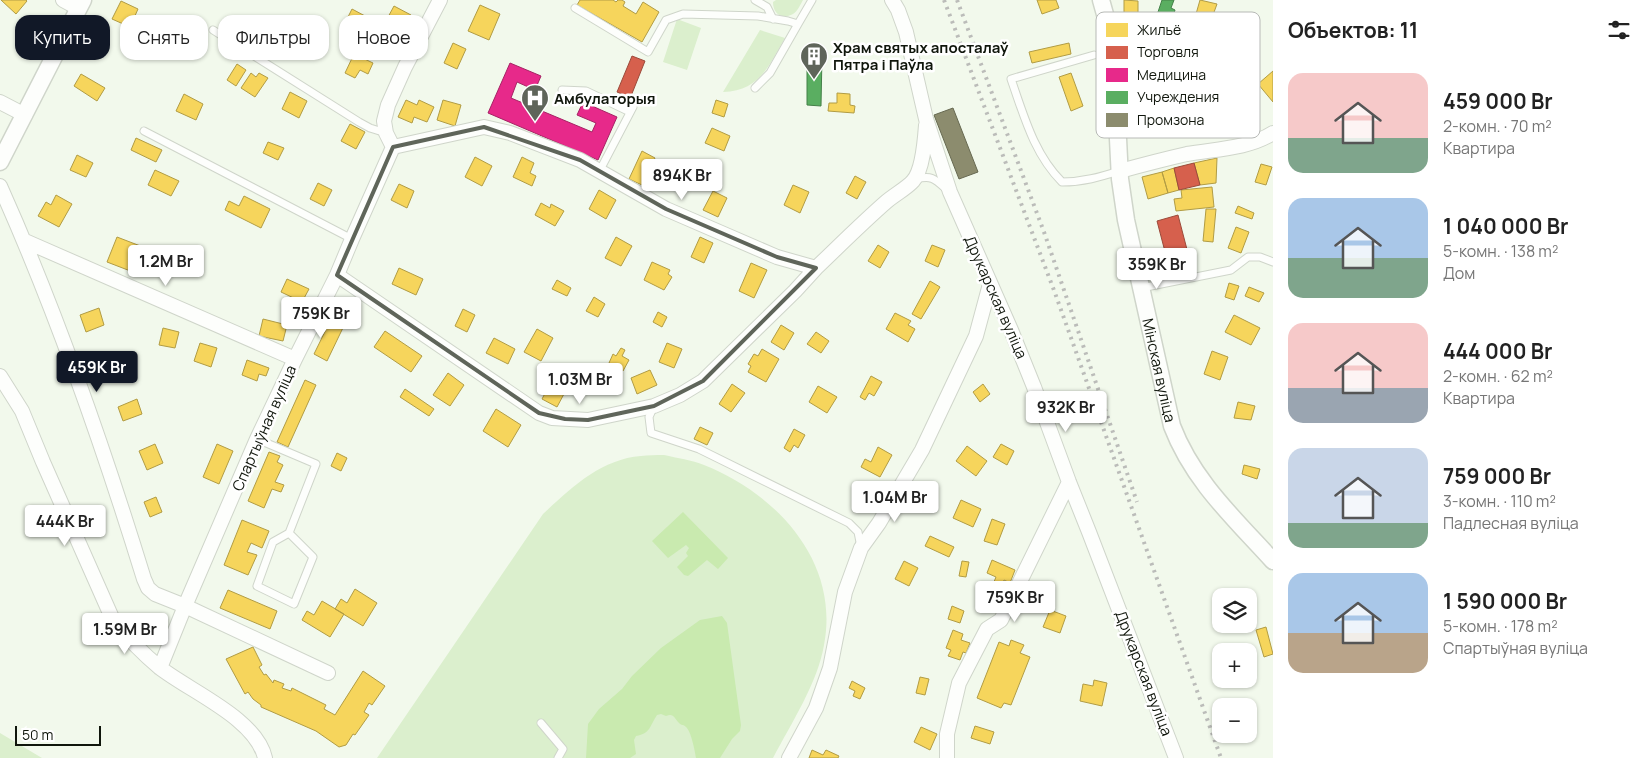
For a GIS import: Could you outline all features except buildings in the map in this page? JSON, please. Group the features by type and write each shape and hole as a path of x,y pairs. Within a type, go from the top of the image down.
{"street":[{"path":"0,162 81,4 63,0"},
{"path":"440,0 405,66 388,105 384,121 386,133 393,147 484,128 510,133 580,160 666,209 777,257 816,268"},
{"name":"Друкарская вуліца","path":"892,0 906,32 926,119 950,192 1034,387 1176,758"},
{"path":"0,102 25,115"},
{"path":"337,275 539,413 552,418 588,420 654,406 680,395 703,381 796,291 816,268 883,205 914,180 923,151 926,119"},
{"path":"1120,171 1176,156 1231,148 1254,142 1273,133"},
{"name":"Мінская вуліца","path":"1118,138 1126,220 1167,408 1179,443 1202,482 1273,561"},
{"name":"Спартыўная вуліца","path":"160,668 257,439 337,275 393,147"},
{"path":"0,186 25,241 68,352 148,588 155,594 185,606 328,673"},
{"path":"25,241 295,360"},
{"path":"789,758 816,708 830,668 845,592 861,548 922,450 976,336 990,284"},
{"path":"0,376 22,411 113,620 127,637 160,668 242,724 257,740 265,758"},
{"path":"947,758 946,734 959,683 987,629 1001,620 1069,482"}],"lane":[{"path":"755,0 767,7 773,19"},
{"path":"755,88 770,73 812,0"},
{"path":"575,8 648,52 666,20 683,14 758,16 798,24"},
{"path":"213,30 359,122 386,133"},
{"path":"1094,55 1011,80 1029,131 1038,150 1048,166 1062,182 1085,181 1120,171"},
{"path":"562,90 586,91 632,110 600,170"},
{"path":"144,131 352,239"},
{"path":"914,180 926,177 934,178 950,192"},
{"path":"1141,288 1231,270 1248,257 1260,257 1273,262"},
{"path":"654,406 649,418 651,433 699,449 849,523 858,532 861,548"},
{"path":"257,439 316,464 289,533 273,542 257,586 294,604 313,557 289,533"},
{"path":"541,722 563,749 558,758"}],"highlighted area":[{"path":"484,127 580,160 666,209 777,257 816,268 703,381 654,406 588,420 565,419 539,413 337,275 393,147"}],"shaded area":[{"path":"776,0 803,0 795,13 789,16 782,16 776,13 773,6 773,2"},
{"path":"677,19 701,28 687,70 663,62"},
{"path":"760,30 785,38 768,67 755,82 746,87 723,92"},
{"path":"664,455 704,465 731,478 756,494 778,513 797,535 812,559 822,586 826,615 821,659 803,703 773,758 377,758 543,514 564,494 600,469 626,458"},
{"path":"683,512 728,558 718,569 707,560 688,576 684,575 677,567 688,556 686,553 689,548 686,545 668,558 652,541"},
{"path":"722,616 727,623 741,725 740,731 732,739 720,758 696,758 688,729 672,716 661,714 657,715 647,731 636,736 634,740 636,754 630,758 586,758 588,724 599,709 622,689 632,676 661,648 700,620"},
{"path":"0,733 42,758 0,758"}],"railway":[{"path":"944,0 1055,293 1221,758"},
{"path":"957,0 1044,232 1137,502"}],"place":[{"name":"Храм святых апосталаў Пятра і Паўла","path":"814,80"},
{"name":"Амбулаторыя","path":"535,122"}]}
